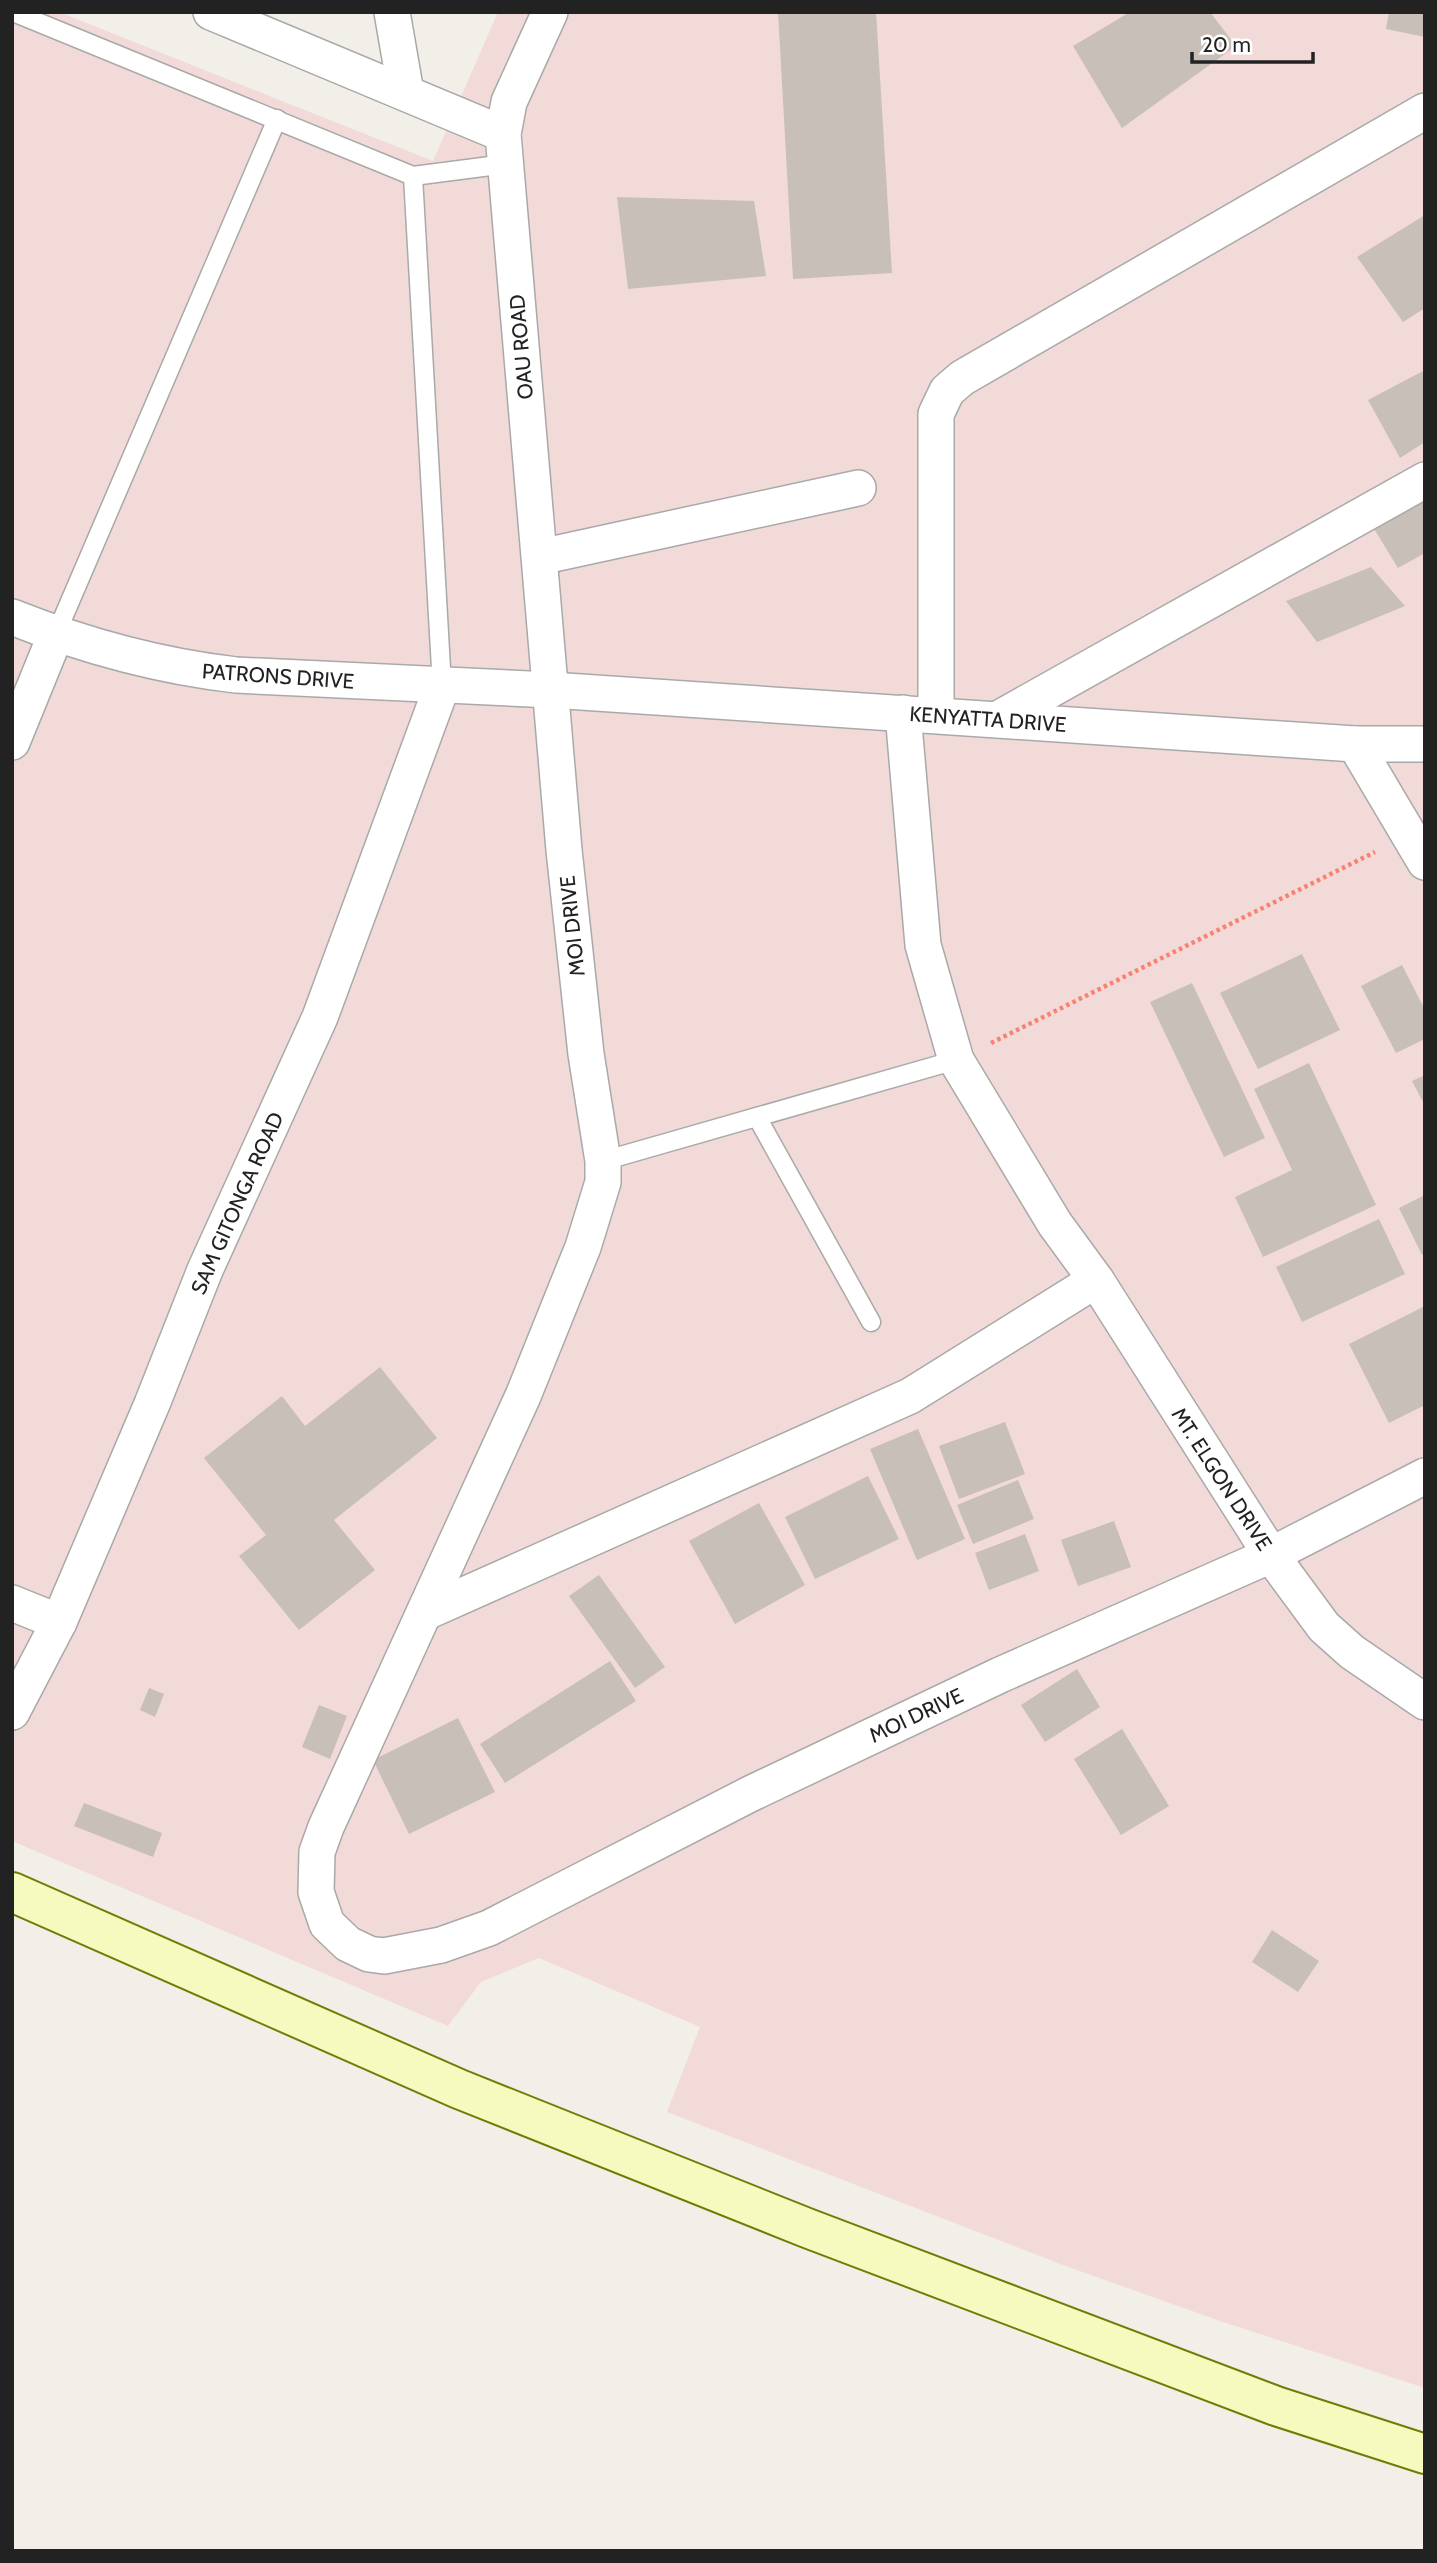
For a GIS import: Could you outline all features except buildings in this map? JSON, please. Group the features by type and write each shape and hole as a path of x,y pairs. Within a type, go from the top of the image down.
{"street":[{"path":"211,12 406,93 504,149"},
{"path":"392,12 406,93"},
{"name":"OAU ROAD","path":"550,12 509,102 504,149 551,690"},
{"name":"MT. ELGON DRIVE","path":"1425,111 962,378 947,391 936,414 919,714 923,945 956,1060 1055,1224 1096,1280 1271,1555 1324,1627 1352,1652 1425,1702"},
{"path":"998,719 1425,480"},
{"path":"540,557 858,488"},
{"name":"PATRONS DRIVE","path":"12,617 104,650 194,670 236,675 551,690"},
{"path":"12,742 56,634"},
{"name":"SAM GITONGA ROAD","path":"12,1712 58,1622 152,1404 205,1270 320,1017 442,686"},
{"name":"KENYATTA DRIVE","path":"551,690 1355,744 1425,744"},
{"name":"MOI DRIVE","path":"551,690 584,1041 603,1161 603,1182 583,1247 523,1396 317,1852 315,1871 318,1907 327,1924 348,1944 376,1955 408,1952 441,1945 489,1928 750,1794 1000,1675 1271,1555 1425,1476"},
{"path":"1355,744 1417,848"},
{"path":"424,1613 910,1396 1096,1280"},
{"path":"12,1604 58,1622"},
{"path":"12,1892 459,2089 781,2218 1264,2401 1425,2454"}],"lane":[{"path":"13,12 413,176 504,149"},
{"path":"56,634 277,118"},
{"path":"413,176 442,686"},
{"path":"603,1161 956,1060"},
{"path":"757,1117 871,1322"}],"path":[{"path":"956,1060 1417,848"}],"shaded area":[{"path":"12,12 59,12 433,161 498,12 1425,12 1425,2388 1220,2321 1063,2265 667,2112 700,2027 539,1958 481,1982 448,2026 12,1841"}]}
